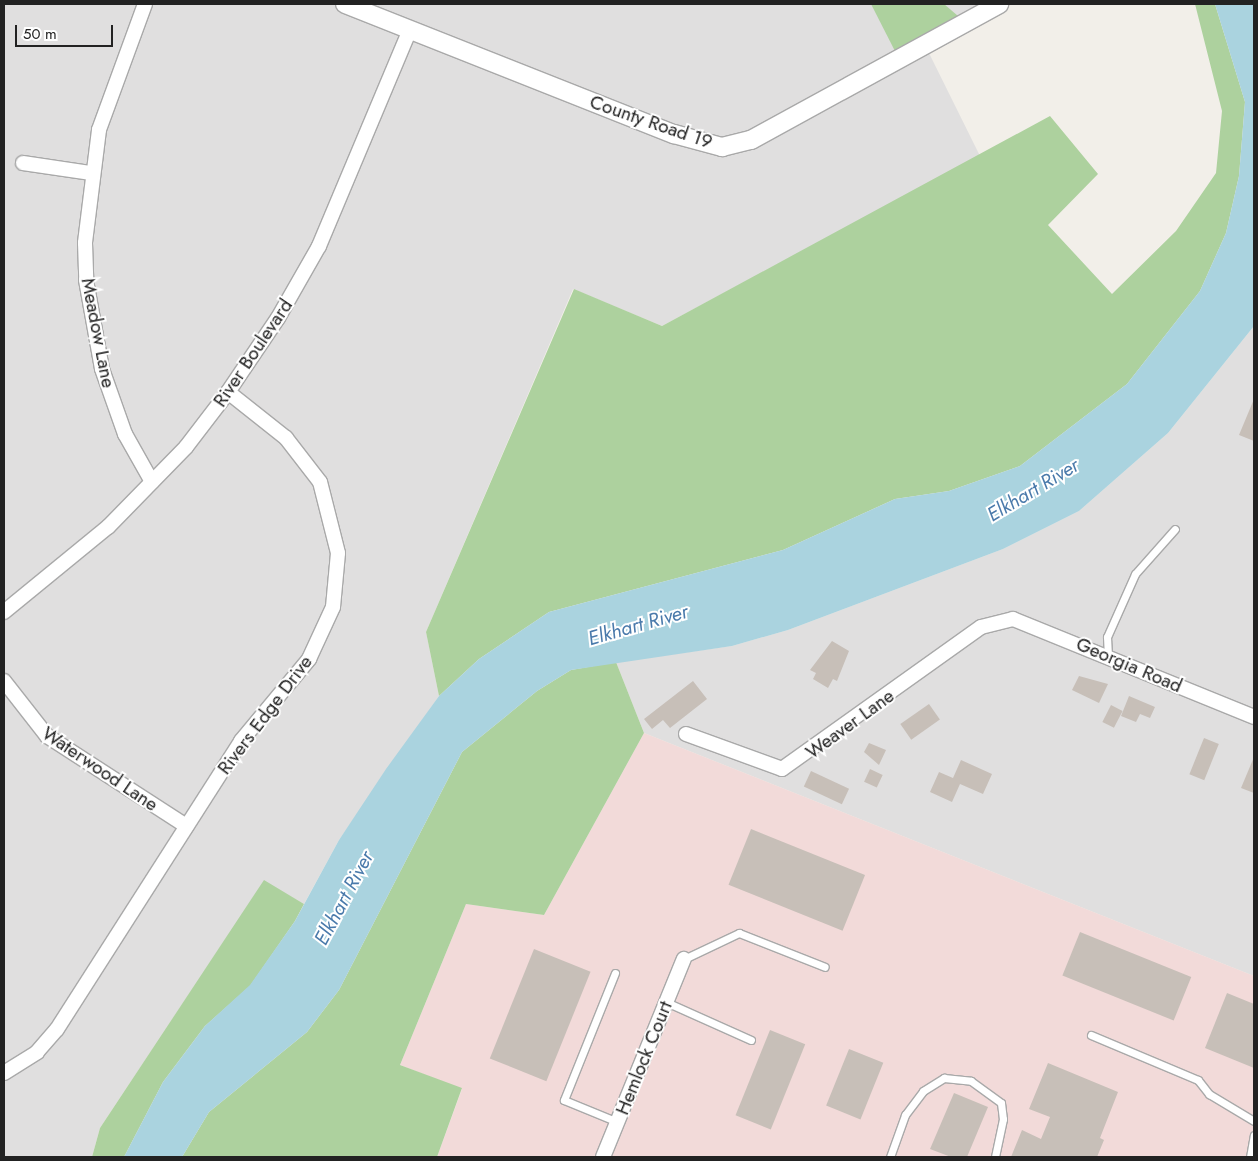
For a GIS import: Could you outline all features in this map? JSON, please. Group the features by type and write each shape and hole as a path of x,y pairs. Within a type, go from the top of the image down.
{"street":[{"name":"Meadow Lane","path":"145,4 111,92 91,173 85,243 92,325 112,402 152,482"},
{"name":"County Road 19","path":"345,4 674,134 722,147 751,140 999,4"},
{"name":"River Boulevard","path":"4,612 76,556 152,482 186,447 228,392 278,318 319,246 410,30"},
{"path":"23,163 91,173"},
{"name":"Rivers Edge Drive","path":"4,1073 37,1052 57,1030 241,741 310,660 324,633 337,580 335,527 320,482 286,438 228,392"},
{"name":"Georgia Road","path":"1002,620 1023,622 1254,717"},
{"name":"Weaver Lane","path":"686,734 782,769 798,763 982,627 1002,620"},
{"name":"Waterwood Lane","path":"4,681 47,736 186,826"},
{"name":"Hemlock Court","path":"603,1157 684,959"}],"lane":[{"path":"1108,656 1107,637 1135,574 1175,529"},
{"path":"684,959 739,933 825,967"},
{"path":"615,973 564,1100 618,1122"},
{"path":"666,1002 751,1040"},
{"path":"1091,1035 1198,1080 1209,1094 1254,1121"},
{"path":"890,1157 905,1116 923,1091 944,1078 971,1081 1001,1103 1003,1119 995,1157"},
{"path":"1250,1157 1254,1135"}],"shaded area":[{"path":"4,4 999,4 925,45 980,156 662,326 573,289 426,632 439,696 339,840 304,904 264,881 100,1128 92,1157 4,1157"},
{"path":"1254,326 1254,976 644,733 616,662 732,646 788,630 1003,549 1079,511 1168,433"},
{"path":"644,733 1254,976 1254,1157 437,1157 462,1089 400,1065 466,904 544,915"}],"green space":[{"path":"871,4 944,4 965,22 899,59"},
{"path":"1195,4 1215,4 1245,102 1239,176 1226,233 1200,291 1127,384 1020,466 949,491 895,499 783,550 549,612 479,659 439,696 426,632 574,289 662,326 1050,116 1098,174 1048,225 1112,294 1176,231 1216,173 1222,111"},
{"path":"616,662 644,733 544,915 466,904 400,1065 462,1088 437,1157 182,1157 209,1112 307,1032 339,990 462,752 537,691 571,670"},
{"path":"264,880 304,904 295,921 250,986 205,1026 163,1082 124,1157 92,1157 100,1128"}],"water":[{"name":"Elkhart River","path":"1215,4 1254,4 1254,326 1168,433 1079,511 1003,549 788,630 732,646 571,670 537,691 462,752 339,990 307,1032 209,1112 182,1157 124,1157 163,1082 205,1026 250,985 295,921 339,840 386,769 439,696 479,659 549,612 783,550 895,499 949,491 1020,466 1127,384 1200,291 1226,233 1239,176 1245,102"}],"building":[{"path":"1254,399 1254,441 1239,435"},
{"path":"832,641 849,651 837,681 833,679 828,688 813,679 816,673 810,670"},
{"path":"1079,676 1108,684 1099,703 1072,690"},
{"path":"693,681 707,699 670,728 663,720 652,729 644,719"},
{"path":"1129,696 1155,707 1150,718 1140,714 1136,722 1121,716"},
{"path":"929,704 940,720 911,740 900,724"},
{"path":"1111,705 1123,711 1114,728 1102,722"},
{"path":"1204,738 1219,744 1204,780 1189,774"},
{"path":"869,743 886,750 879,765 864,752"},
{"path":"1254,757 1254,793 1241,788"},
{"path":"961,760 992,774 983,794 960,784 952,802 930,792 939,772 953,778"},
{"path":"870,769 883,775 877,788 864,782"},
{"path":"811,771 849,789 842,804 804,786"},
{"path":"751,829 865,875 843,931 729,885"},
{"path":"1080,932 1191,977 1174,1021 1062,976"},
{"path":"534,949 591,972 546,1081 490,1058"},
{"path":"1227,993 1254,1004 1254,1068 1205,1048"},
{"path":"770,1030 805,1044 771,1130 736,1115"},
{"path":"849,1049 883,1063 860,1119 826,1106"},
{"path":"1048,1063 1118,1092 1100,1138 1104,1140 1097,1157 1011,1157 1022,1130 1041,1139 1050,1117 1029,1109"},
{"path":"954,1093 988,1107 967,1157 951,1157 930,1149"}]}
